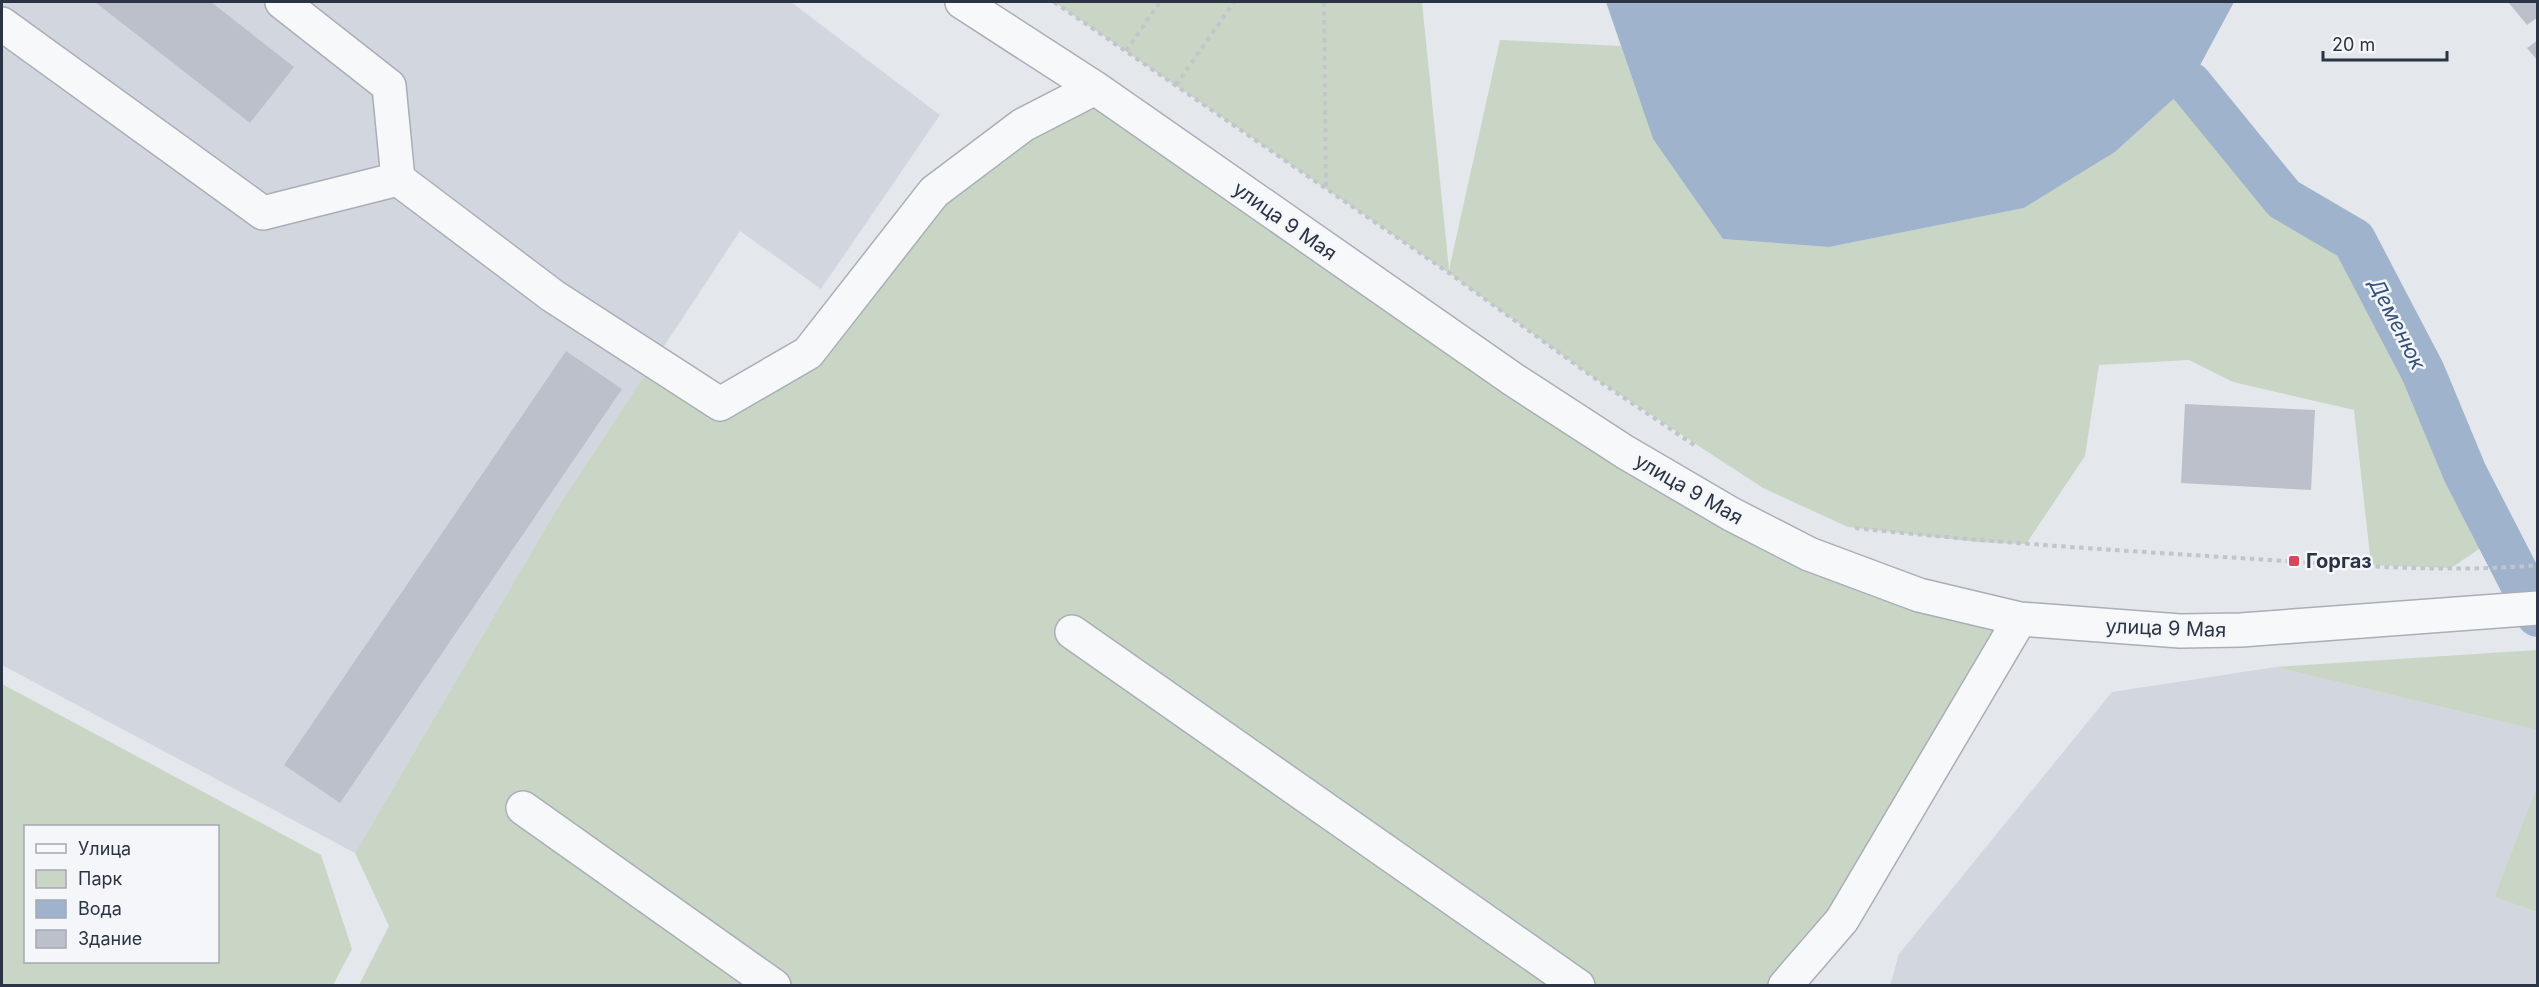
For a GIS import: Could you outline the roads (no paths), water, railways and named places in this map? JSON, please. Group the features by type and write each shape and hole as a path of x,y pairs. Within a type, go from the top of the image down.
{"street":[{"path":"282,2 389,86 398,179 553,296 720,404 808,353 934,192 1023,125 1095,88"},
{"name":"улица 9 Мая","path":"962,2 1095,88 1514,380 1625,452 1731,514 1809,554 1919,596 2020,619 2180,631 2241,630 2538,608"},
{"path":"2,24 263,213 398,179"},
{"path":"1785,986 1842,920 2020,619"},
{"path":"1072,632 1578,986"},
{"path":"522,808 774,986"}],"water":[{"path":"1606,2 2234,2 2190,84 2115,152 2024,208 1829,247 1723,239 1653,139"}],"waterway":[{"name":"Деменюк","path":"2190,84 2284,199 2354,240 2423,372 2465,473 2538,615"}],"place":[{"name":"Горгаз","path":"2294,561"}]}
